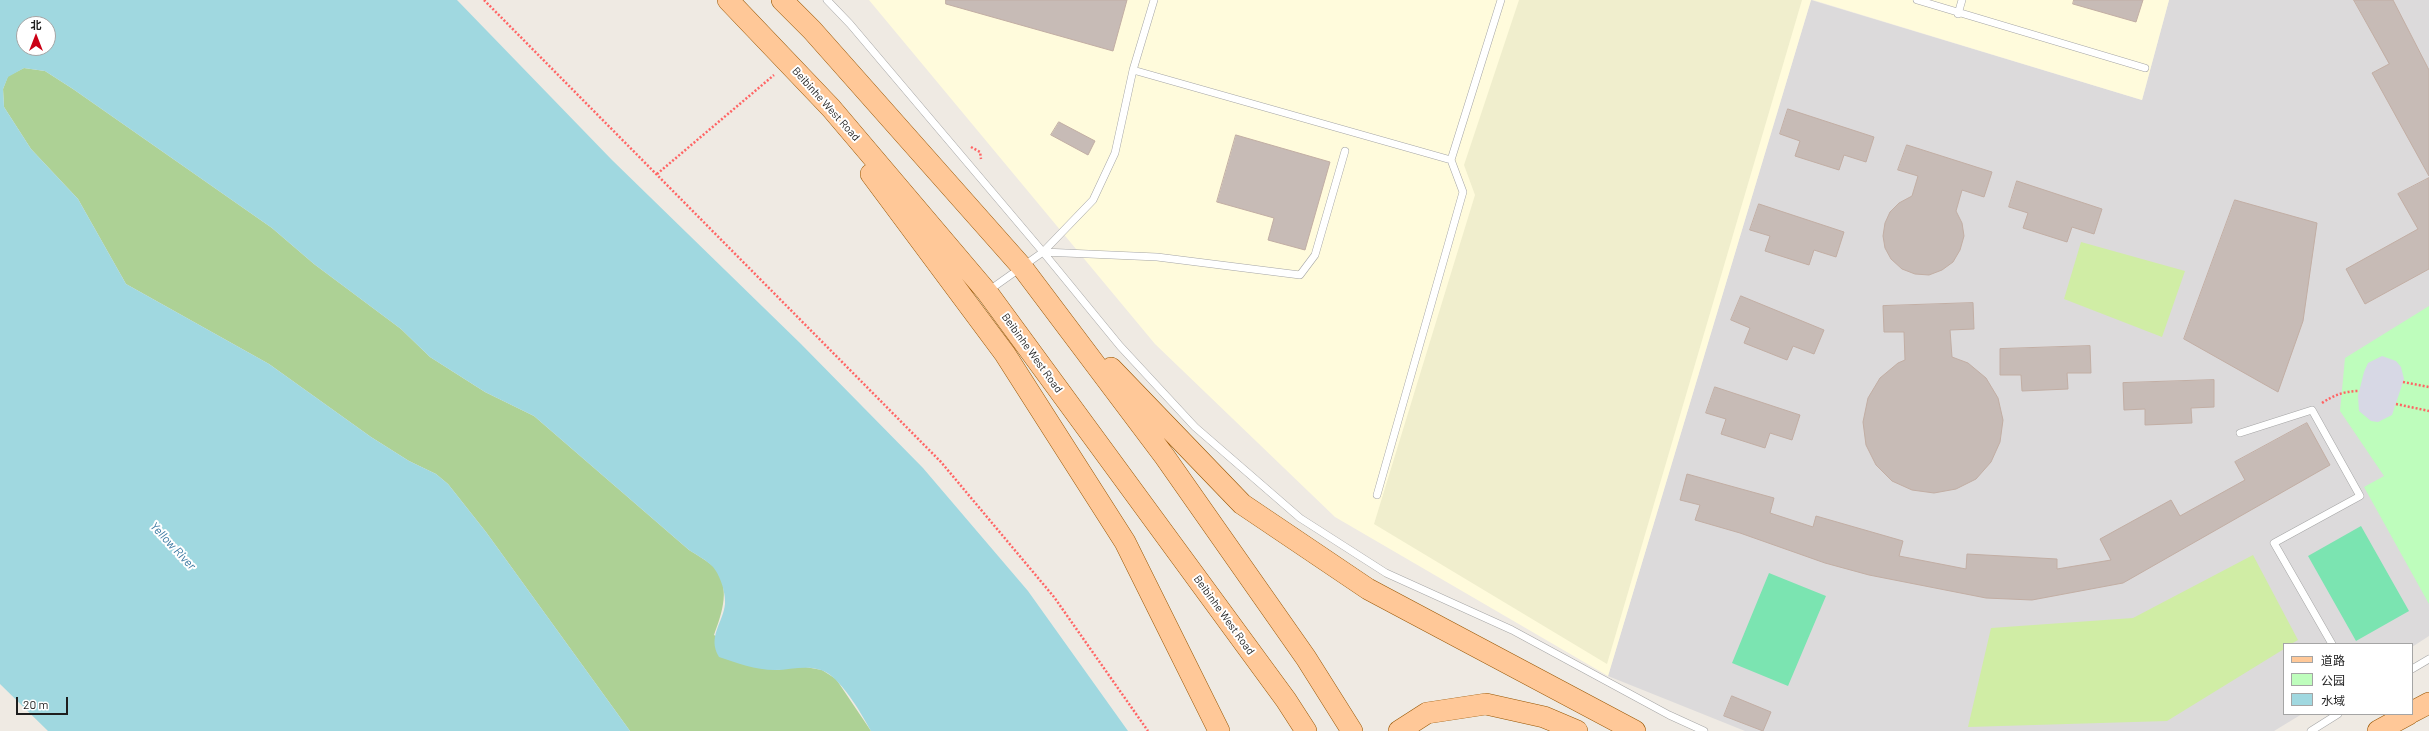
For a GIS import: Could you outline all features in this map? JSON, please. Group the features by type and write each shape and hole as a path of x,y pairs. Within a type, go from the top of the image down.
{"main road":[{"name":"Beibinhe West Road","path":"728,0 831,108 987,292 1286,700 1306,731"},
{"path":"782,0 812,30 1022,267 1170,464 1306,658 1352,731"},
{"path":"831,108 873,177 1005,354 1125,542 1219,731"},
{"path":"1058,314 1242,504 1368,589 1635,731"},
{"path":"1286,700 1301,731"},
{"path":"2413,711 2429,702"},
{"path":"1399,731 1427,714 1486,704 1544,717 1577,731"},
{"path":"2378,731 2407,715"}],"lane":[{"path":"827,0 850,24 1043,252 1120,346 1195,427 1300,518 1386,573 1512,630 1669,716 1704,731"},
{"path":"987,292 1043,252 1093,200 1115,153 1133,70 1154,0"},
{"path":"1377,495 1463,192 1450,160 1501,0"},
{"path":"1917,0 1958,14 2145,68"},
{"path":"1958,14 1962,0"},
{"path":"1133,70 1450,160"},
{"path":"1043,252 1157,257 1300,276 1315,255 1345,151"},
{"path":"2240,433 2312,410 2360,496 2274,543 2331,643"},
{"path":"2413,669 2429,659"},
{"path":"2311,731 2336,715"}],"path":[{"path":"484,0 941,462 1054,597 1148,731"},
{"path":"657,174 788,63"},
{"path":"2403,382 2429,388"},
{"path":"2312,410 2332,396 2348,391 2359,391"},
{"path":"2396,404 2429,411"}],"shaded area":[{"path":"869,0 1811,0 1608,676 1335,517 1155,344"},
{"path":"1519,0 1802,0 1607,664 1374,524 1475,195 1464,165"},
{"path":"1811,0 2142,100 2169,0 2429,0 2429,636 2413,646 2413,643 2283,643 2283,715 2300,715 2274,731 1745,731 1608,676"},
{"path":"1813,0 2169,0 2142,100"},
{"path":"2382,356 2396,361 2401,367 2404,379 2392,415 2378,422 2371,421 2359,411 2358,396 2364,372 2368,363"}],"green space":[{"path":"24,68 45,71 73,89 272,228 314,264 401,329 430,357 485,392 534,416 689,550 713,566 719,574 724,591 724,600 720,618 714,635 776,670 800,666 822,670 836,679 871,731 630,731 486,532 448,484 436,474 409,461 371,437 269,364 126,284 78,199 31,149 4,107 3,89 8,76"},
{"path":"2081,242 2185,271 2162,337 2064,299"},
{"path":"2429,306 2429,604 2364,487 2384,476 2340,411 2345,358"},
{"path":"2361,526 2409,611 2356,641 2308,556"},
{"path":"2253,555 2298,640 2293,643 2283,643 2283,650 2167,721 1968,727 1991,628 2133,618"},
{"path":"1769,573 1826,596 1788,686 1732,663"}],"water":[{"name":"Yellow River","path":"0,0 457,0 612,160 801,344 923,468 1028,591 1128,731 871,731 856,705 843,687 821,670 809,668 775,670 760,669 719,657 716,650 715,636 724,611 725,600 720,579 715,569 710,564 689,550 534,416 485,392 430,357 401,329 314,264 272,228 73,89 45,71 24,68 8,77 3,89 4,107 31,149 78,199 126,284 269,364 371,437 409,461 436,474 448,484 486,532 630,731 48,731 0,684"}],"building":[{"path":"946,0 1127,0 1113,51 946,4"},
{"path":"2074,0 2143,0 2136,22 2073,4"},
{"path":"2354,0 2393,0 2429,70 2429,176 2372,73 2389,64"},
{"path":"1788,109 1874,137 1866,162 1844,155 1839,170 1795,156 1800,141 1780,134"},
{"path":"1059,122 1095,141 1088,155 1051,135"},
{"path":"1236,135 1330,162 1305,250 1268,240 1274,218 1217,202"},
{"path":"1907,145 1992,172 1984,197 1962,190 1956,211 1962,223 1964,236 1960,250 1953,262 1942,270 1929,275 1915,274 1902,269 1891,259 1885,248 1883,236 1885,223 1890,212 1899,203 1912,196 1918,176 1898,170"},
{"path":"2429,178 2429,269 2365,304 2346,269 2418,229 2398,194"},
{"path":"2017,181 2102,209 2094,234 2072,227 2067,242 2023,228 2028,213 2009,207"},
{"path":"2235,200 2317,223 2303,321 2278,392 2184,339"},
{"path":"1759,204 1844,232 1836,257 1814,250 1809,265 1765,251 1770,236 1750,230"},
{"path":"1741,296 1824,330 1814,354 1793,346 1787,360 1744,343 1750,328 1731,320"},
{"path":"1973,303 1974,329 1950,330 1952,357 1968,363 1986,378 1998,398 2003,420 2000,442 1991,462 1976,479 1956,489 1934,493 1912,490 1892,481 1876,465 1866,445 1863,422 1868,398 1880,378 1898,363 1905,360 1904,332 1884,332 1883,306"},
{"path":"2090,346 2091,373 2067,373 2068,389 2022,391 2021,375 2000,375 2000,349"},
{"path":"2214,380 2214,407 2191,408 2192,423 2145,425 2145,409 2124,410 2123,383"},
{"path":"1715,387 1800,415 1792,440 1770,433 1765,448 1721,434 1726,419 1706,413"},
{"path":"2307,423 2330,465 2123,583 2032,600 1986,598 1869,575 1825,563 1740,533 1695,520 1700,505 1680,500 1687,474 1774,498 1770,513 1813,527 1816,516 1903,541 1899,556 1966,569 1967,554 2057,559 2057,569 2111,560 2100,539 2171,500 2180,516 2245,480 2235,462"},
{"path":"1732,696 1771,712 1763,731 1724,716"}]}
